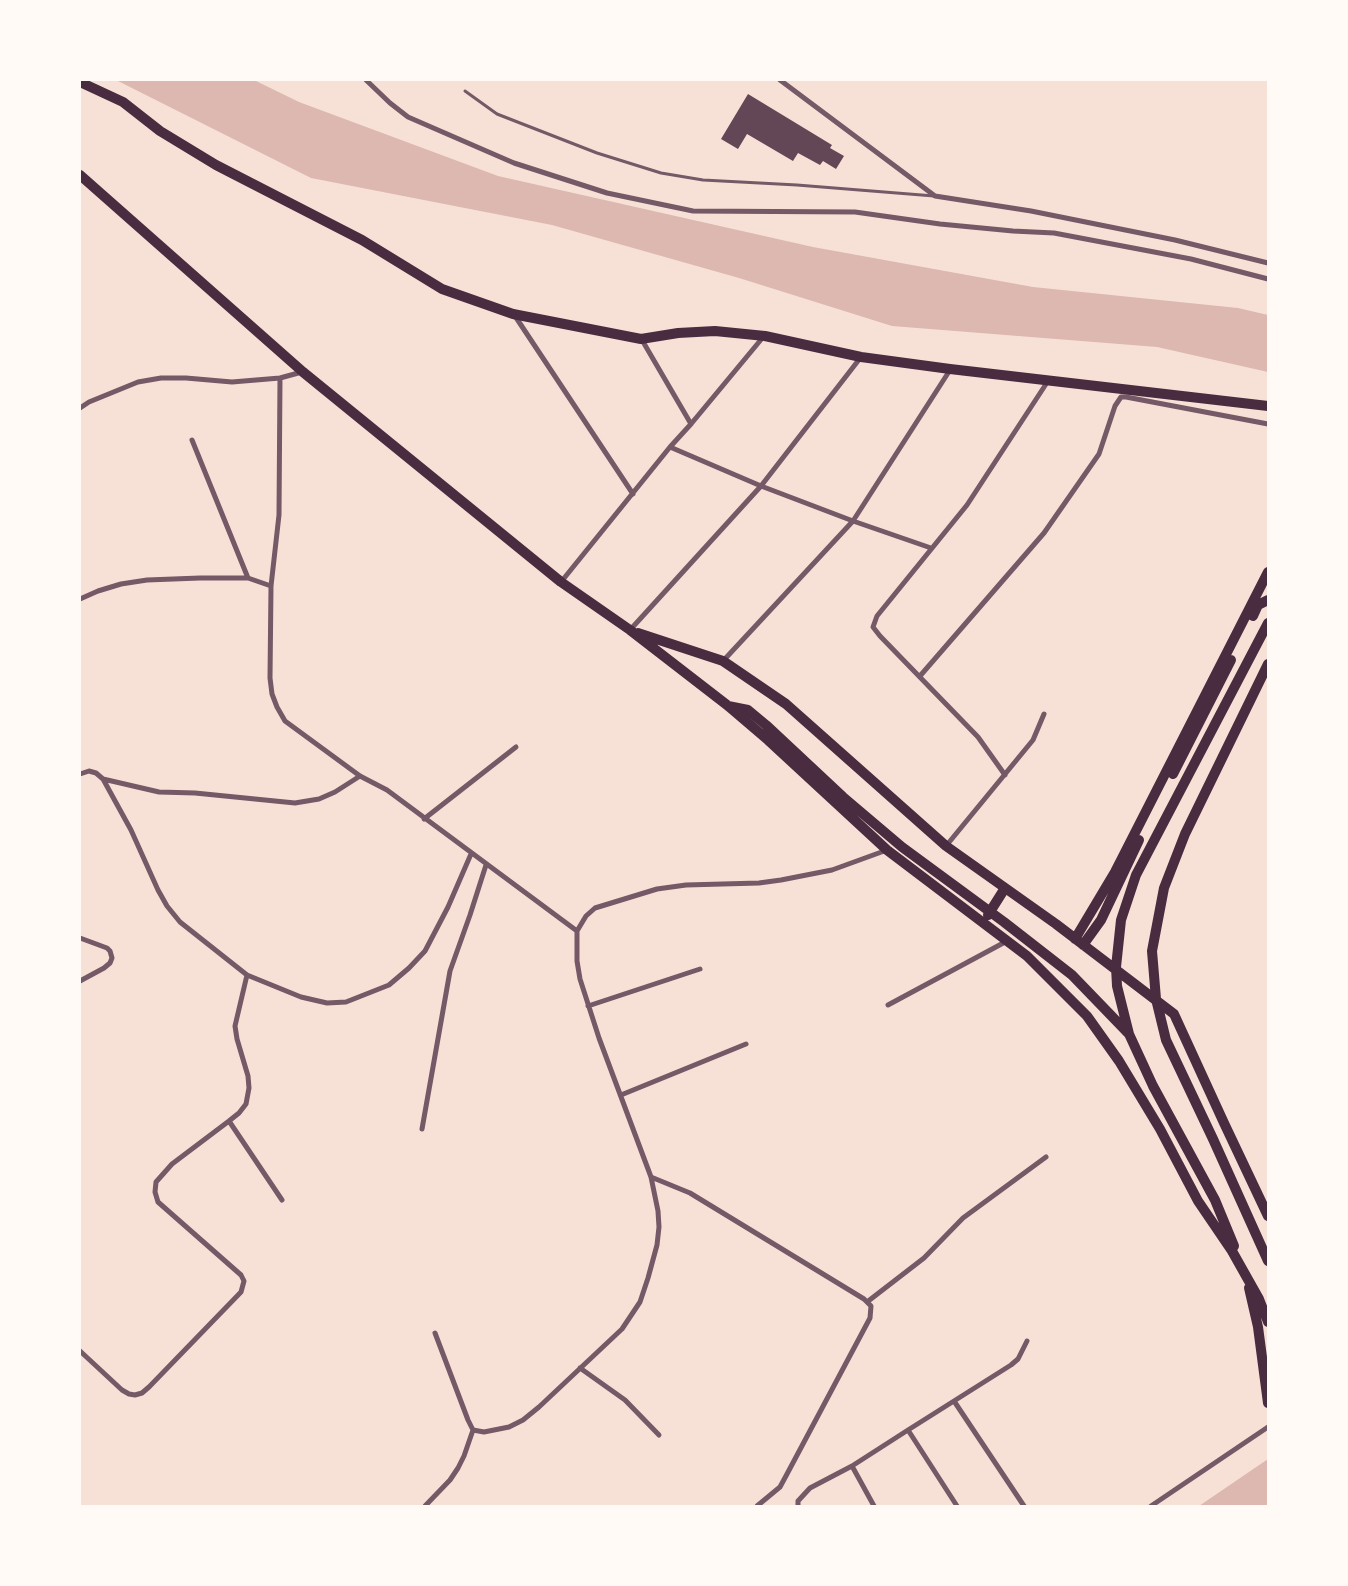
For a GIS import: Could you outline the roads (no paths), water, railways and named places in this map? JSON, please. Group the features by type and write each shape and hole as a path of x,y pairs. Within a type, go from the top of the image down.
{"main road":[{"path":"80,82 123,102 160,132 249,182 362,240 442,289 513,314 642,339 678,333 715,331 765,336 861,357 1268,406"},
{"path":"80,175 303,372 561,582 630,630 727,705 768,740 887,850 1027,956 1088,1016 1119,1061 1160,1129 1198,1201 1232,1250 1268,1322"},
{"path":"1079,942 1268,572"},
{"path":"1079,942 1102,920 1140,838 1258,606 1268,600"},
{"path":"1268,623 1136,875 1121,920 1116,967 1117,986 1129,1034 1149,1078 1215,1200 1243,1270 1258,1327 1268,1403"},
{"path":"630,630 724,661 786,704 946,846 1079,942 1174,1014 1268,1216"},
{"path":"1268,664 1185,834 1164,888 1152,951 1156,999 1166,1040 1268,1261"},
{"path":"727,705 748,710 843,797 902,847 1011,927 1072,975 1129,1034"},
{"path":"983,923 1005,888"}],"street":[{"path":"366,80 408,117 514,163 607,193 693,212 855,212 995,230 1054,233 1191,258 1268,279"},
{"path":"782,80 935,196 1018,209 1175,240 1268,263"},
{"path":"513,314 633,494"},
{"path":"561,582 670,447 765,336"},
{"path":"642,339 691,424"},
{"path":"630,630 760,486 861,357"},
{"path":"724,661 853,521 950,369"},
{"path":"80,408 89,402 138,382 161,378 232,382 280,378 303,372"},
{"path":"280,378 279,515 271,586 270,678 272,694 277,707 285,721 360,776 387,790 577,931"},
{"path":"1005,775 978,737 873,627 877,616 967,505 1048,381"},
{"path":"920,676 1044,533 1099,454 1115,406 1121,397 1126,396 1268,424"},
{"path":"192,440 248,578"},
{"path":"670,447 760,486 931,548"},
{"path":"80,599 98,591 134,581 248,578 271,586"},
{"path":"946,846 1033,740 1044,714"},
{"path":"424,818 516,747"},
{"path":"80,774 90,771 96,772 103,779 131,830 158,890 180,922 247,975 301,997 327,1003 346,1002 389,984 409,968 425,950 448,907 471,854"},
{"path":"103,779 159,792 195,793 295,803 319,799 335,792 360,776"},
{"path":"473,1430 484,1432 498,1430 523,1420 540,1407 622,1329 640,1302 657,1245 658,1211 651,1177 588,1006 580,979 577,961 577,931 586,916 595,908 657,888 686,885 759,883 781,880 832,870 887,850"},
{"path":"422,1128 450,971 486,865"},
{"path":"80,938 107,948 112,958 110,963 104,968 80,981"},
{"path":"888,1005 1007,941"},
{"path":"588,1006 700,969"},
{"path":"80,1352 128,1394 142,1393 241,1292 244,1282 241,1275 158,1202 155,1192 156,1182 172,1164 239,1113 246,1104 249,1088 248,1076 235,1026 247,975"},
{"path":"621,1095 746,1044"},
{"path":"229,1121 282,1200"},
{"path":"867,1302 924,1258 963,1218 1046,1157"},
{"path":"651,1177 690,1193 871,1306 870,1318 780,1487 757,1506"},
{"path":"425,1506 450,1480 458,1468 473,1430 435,1333"},
{"path":"798,1506 798,1501 810,1488 852,1466 1018,1359 1026,1341"},
{"path":"580,1368 625,1400 659,1434"},
{"path":"954,1401 1024,1506"},
{"path":"1151,1506 1268,1427"},
{"path":"908,1430 957,1506"},
{"path":"852,1466 874,1506"}],"lane":[{"path":"466,91 497,114 597,153 661,173 703,180 935,196"}]}
